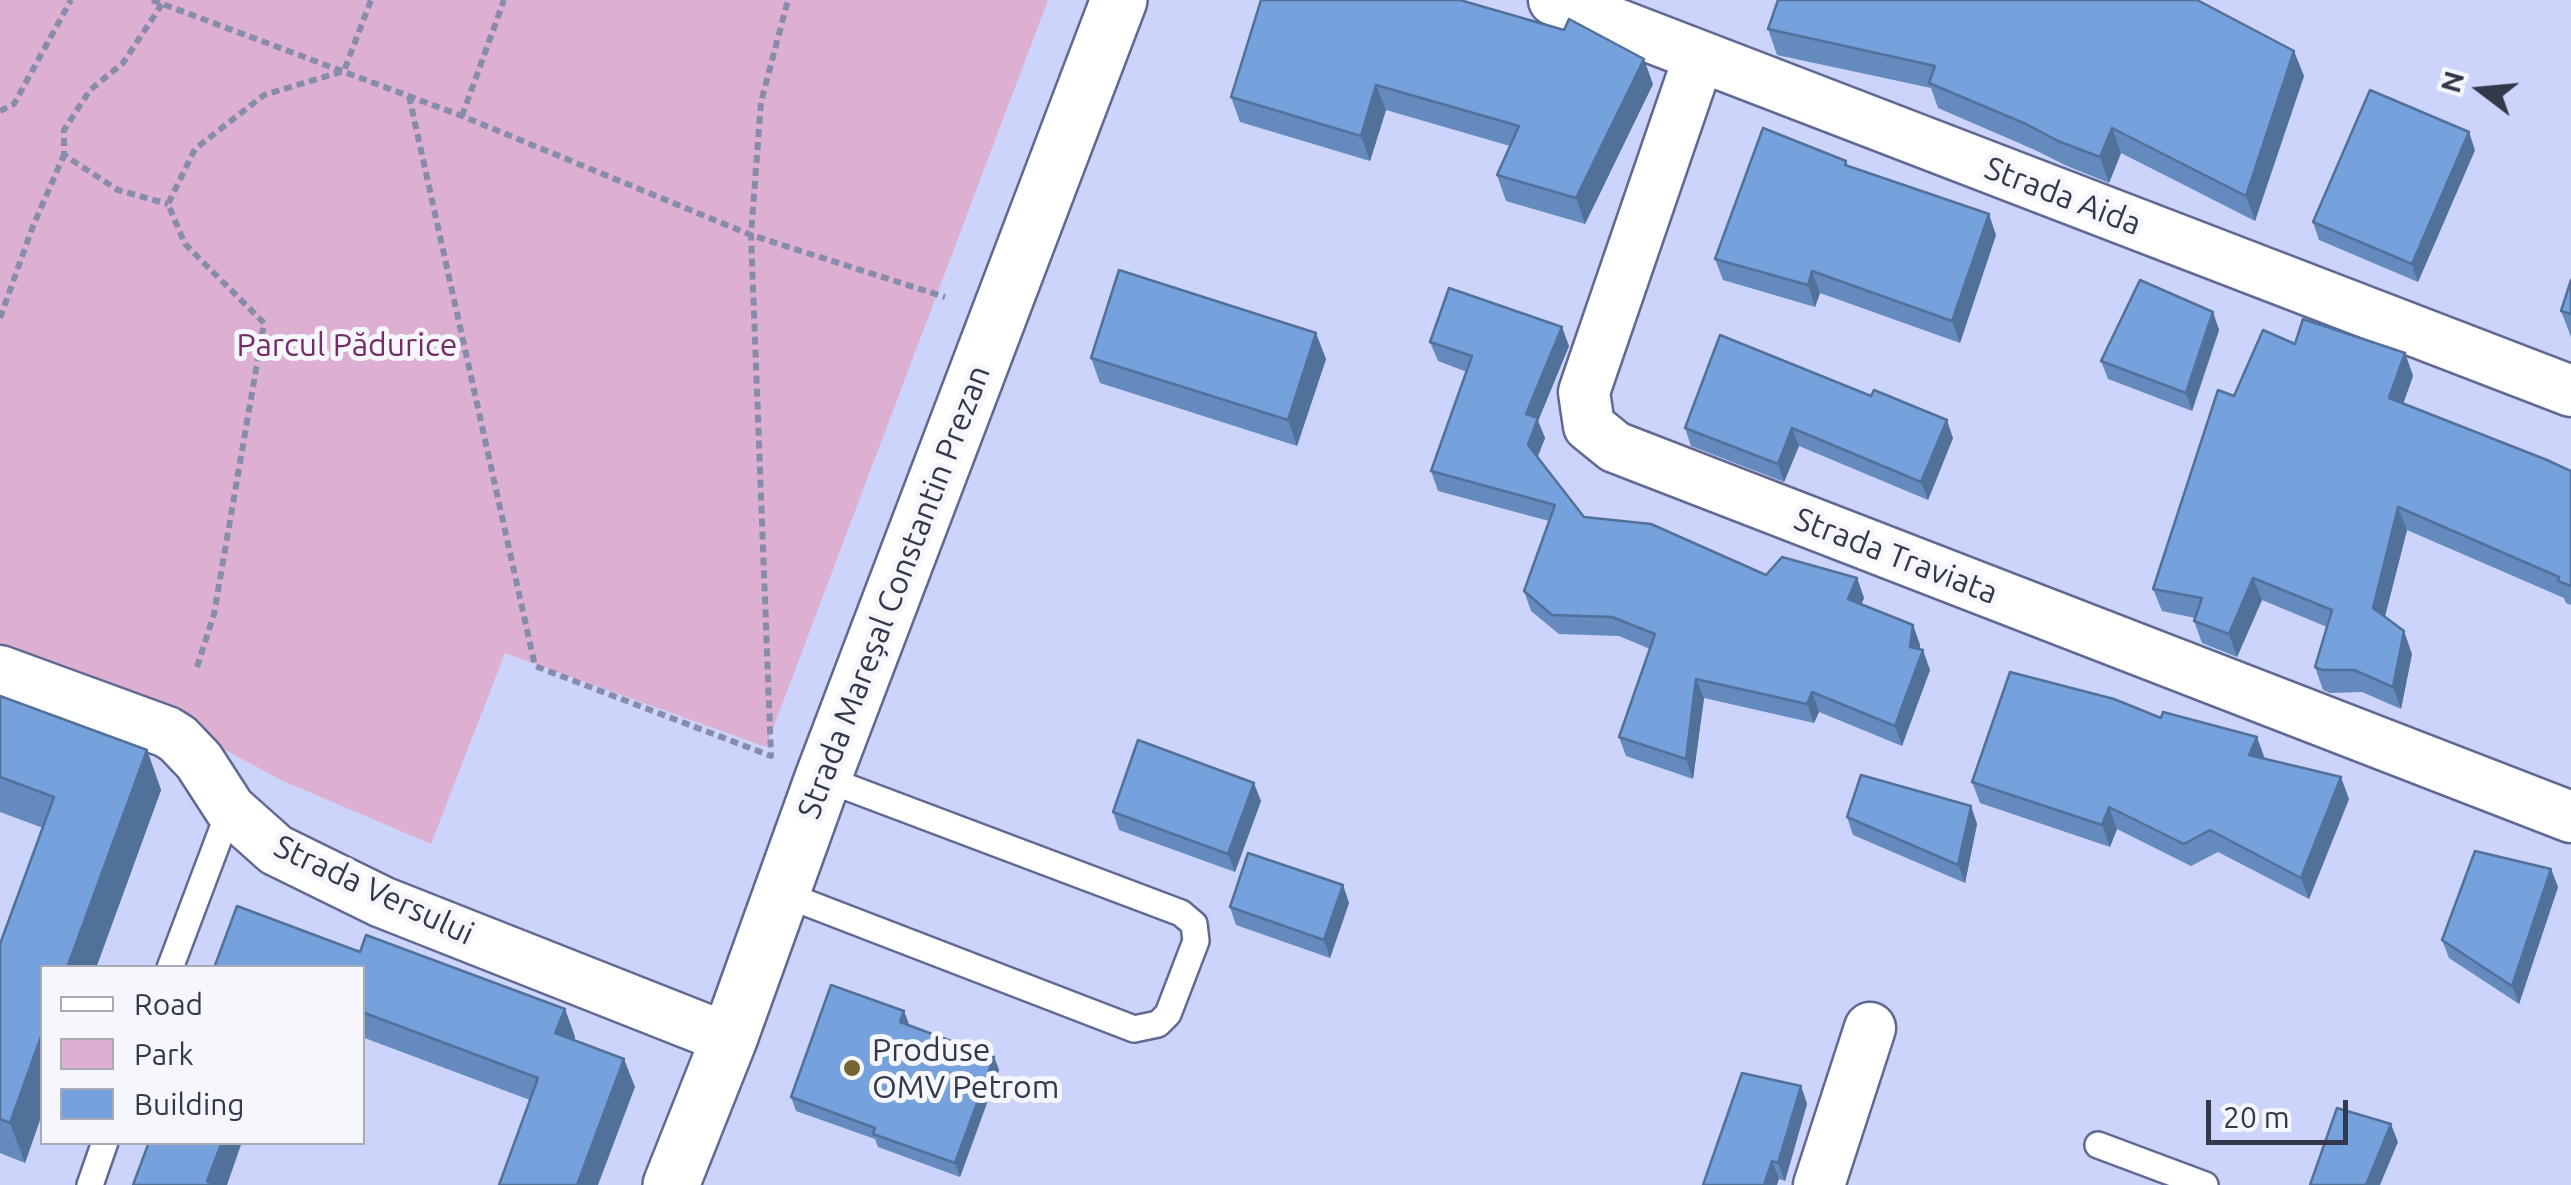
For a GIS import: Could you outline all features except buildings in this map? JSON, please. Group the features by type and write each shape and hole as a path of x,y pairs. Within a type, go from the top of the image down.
{"main road":[{"name":"Strada Mareșal Constantin Prezan","path":"671,1185 1118,0"}],"street":[{"name":"Strada Aida","path":"1554,0 2571,392"},
{"name":"Strada Traviata","path":"1699,57 1584,392 1589,426 1615,447 2571,817"},
{"name":"Strada Versului","path":"0,672 178,739 199,761 230,809 276,850 382,902 729,1039"},
{"path":"1819,1185 1870,1028"}],"lane":[{"path":"781,893 1134,1029 1158,1024 1168,1014 1196,940 1194,924 1181,914 823,778"},
{"path":"171,965 230,809"},
{"path":"90,1185 105,1145"},
{"path":"2098,1145 2205,1185"}],"path":[{"path":"0,110 14,104 71,0"},
{"path":"152,0 462,116 751,235 945,296"},
{"path":"344,70 372,0"},
{"path":"462,116 504,0"},
{"path":"409,96 535,666 771,756 751,235 761,102 788,0"},
{"path":"0,318 64,155 64,130 90,90 123,63 162,4"},
{"path":"197,668 214,614 264,323 184,244 168,204 196,149 264,95 344,70"},
{"path":"64,155 118,190 168,204"}],"green space":[{"name":"Parcul Pădurice","path":"0,0 1048,0 766,747 505,653 431,844 281,780 190,731 0,660"}],"place":[{"name":"Produse OMV Petrom","path":"852,1068"}]}
